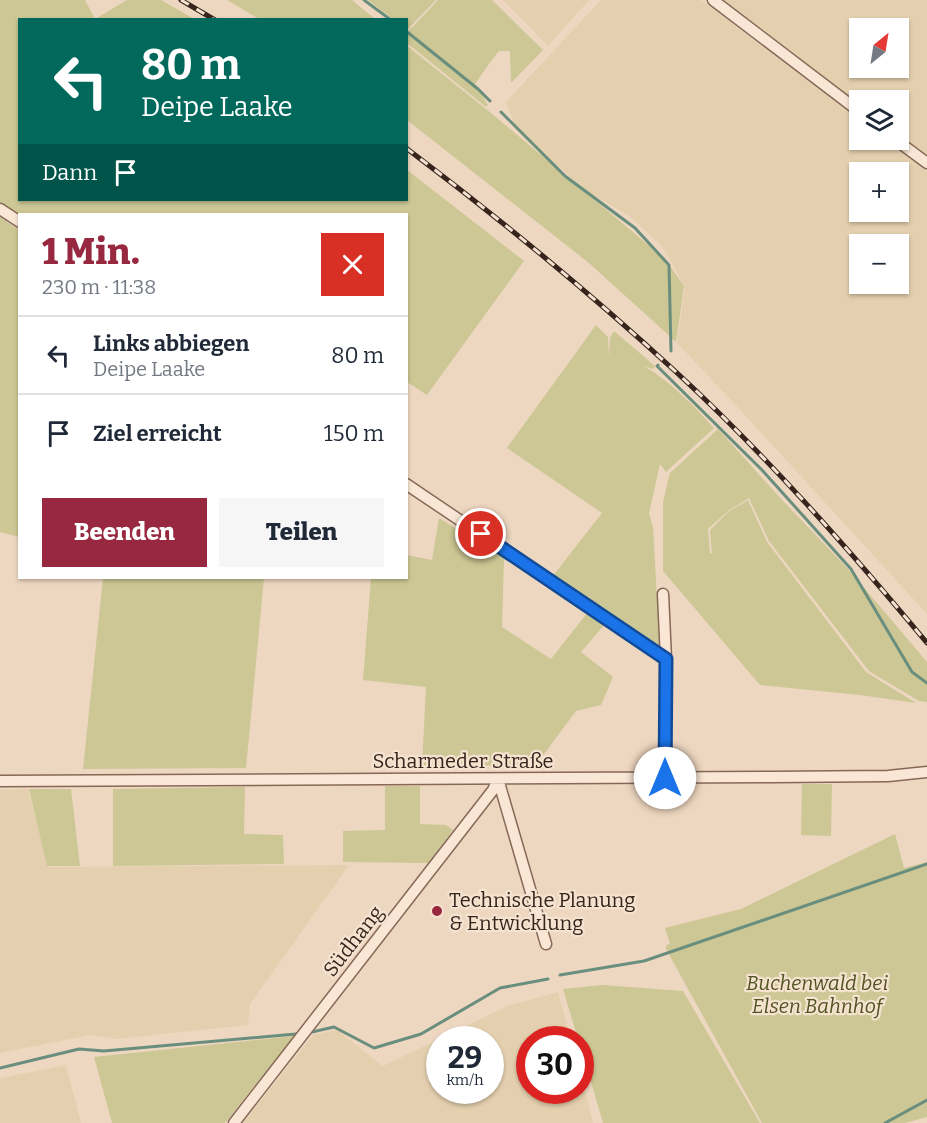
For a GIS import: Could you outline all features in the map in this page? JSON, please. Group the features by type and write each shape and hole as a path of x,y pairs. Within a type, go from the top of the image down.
{"street":[{"path":"713,0 849,104"},
{"path":"909,150 927,163"},
{"path":"0,209 18,221"},
{"path":"408,485 666,659"},
{"path":"663,594 666,659 665,778"},
{"name":"Scharmeder Straße","path":"0,781 888,776 927,772"},
{"path":"498,779 546,944"},
{"name":"Südhang","path":"234,1123 493,790 498,779"}],"shaded area":[{"path":"503,0 589,0 548,46"},
{"path":"601,0 701,0 849,112 849,150 899,150 927,171 927,614 677,343 685,287 662,246 628,215 589,193 516,130 506,102"},
{"path":"720,0 927,0 927,160 909,146 909,90 849,90 849,100"},
{"path":"28,789 48,867 349,865 250,1004 248,1025 116,1039 91,1035 0,1053 0,790"},
{"path":"558,992 567,1026 516,1026 516,1104 588,1104 593,1123 243,1123 313,1035 337,1030 383,1066 426,1045 426,1104 504,1104 504,1026 466,1026 507,1006"},
{"path":"66,1065 81,1123 0,1123 0,1078"}],"green space":[{"path":"0,0 85,0 94,18 18,18 18,201 408,201 408,171 524,261 427,395 408,383 408,213 18,214 0,202"},
{"path":"127,0 161,0 192,18 97,18"},
{"path":"227,0 352,0 374,18 257,18"},
{"path":"368,0 436,0 408,29 408,18 392,18"},
{"path":"438,0 492,0 543,50 511,83 510,51 499,51 475,84 488,105 486,107 408,44 408,32"},
{"path":"408,47 665,259 684,286 676,342 589,263 408,121"},
{"path":"0,217 18,229 18,537 0,532"},
{"path":"596,325 608,337 609,357 610,338 614,331 655,366 653,369 644,366 690,402 714,428 666,472 660,464 649,513 653,528 660,649 552,577 602,513 507,448"},
{"path":"718,429 849,570 927,662 927,702 919,701 869,671 769,541 749,498 728,511 708,529 710,553 712,554 710,530 728,512 748,500 767,542 866,672 916,703 760,685 663,571 663,502 670,473"},
{"path":"439,518 504,558 502,627 551,659 587,613 604,625 581,652 613,677 601,705 576,711 536,765 422,766 426,687 363,680 371,579 408,579 408,555 432,560"},
{"path":"103,579 264,579 246,768 83,769"},
{"path":"802,784 832,784 831,836 801,835"},
{"path":"385,786 420,786 420,824 446,825 453,830 429,863 343,862 343,831 385,830"},
{"path":"245,787 244,834 283,835 284,864 113,866 113,789"},
{"path":"29,789 71,789 80,866 47,866"},
{"name":"Buchenwald bei Elsen Bahnhof","path":"895,834 904,868 927,862 927,1117 905,1123 762,1123 666,949 670,943 665,928 741,909"},
{"path":"602,985 683,991 760,1123 603,1123 594,1092 594,1026 574,1026 563,989"},
{"path":"294,1036 225,1123 112,1123 94,1057"}],"waterway":[{"path":"364,0 388,18"},
{"path":"408,33 490,101"},
{"path":"501,112 565,176 635,228 669,265 671,351"},
{"path":"658,365 762,470 851,569 912,672 927,683"},
{"path":"560,975 644,961 927,864"},
{"path":"312,1032 334,1027 374,1048 421,1034 500,988 548,979"},
{"path":"0,1068 79,1049 104,1051 296,1034"},
{"path":"885,1123 927,1100"}],"railway":[{"path":"181,0 212,18"},
{"path":"408,150 577,284 709,403 806,503 927,643"}],"place":[{"name":"Technische Planung & Entwicklung","path":"437,911"}],"route":[{"path":"481,534 666,659 665,778"}]}
